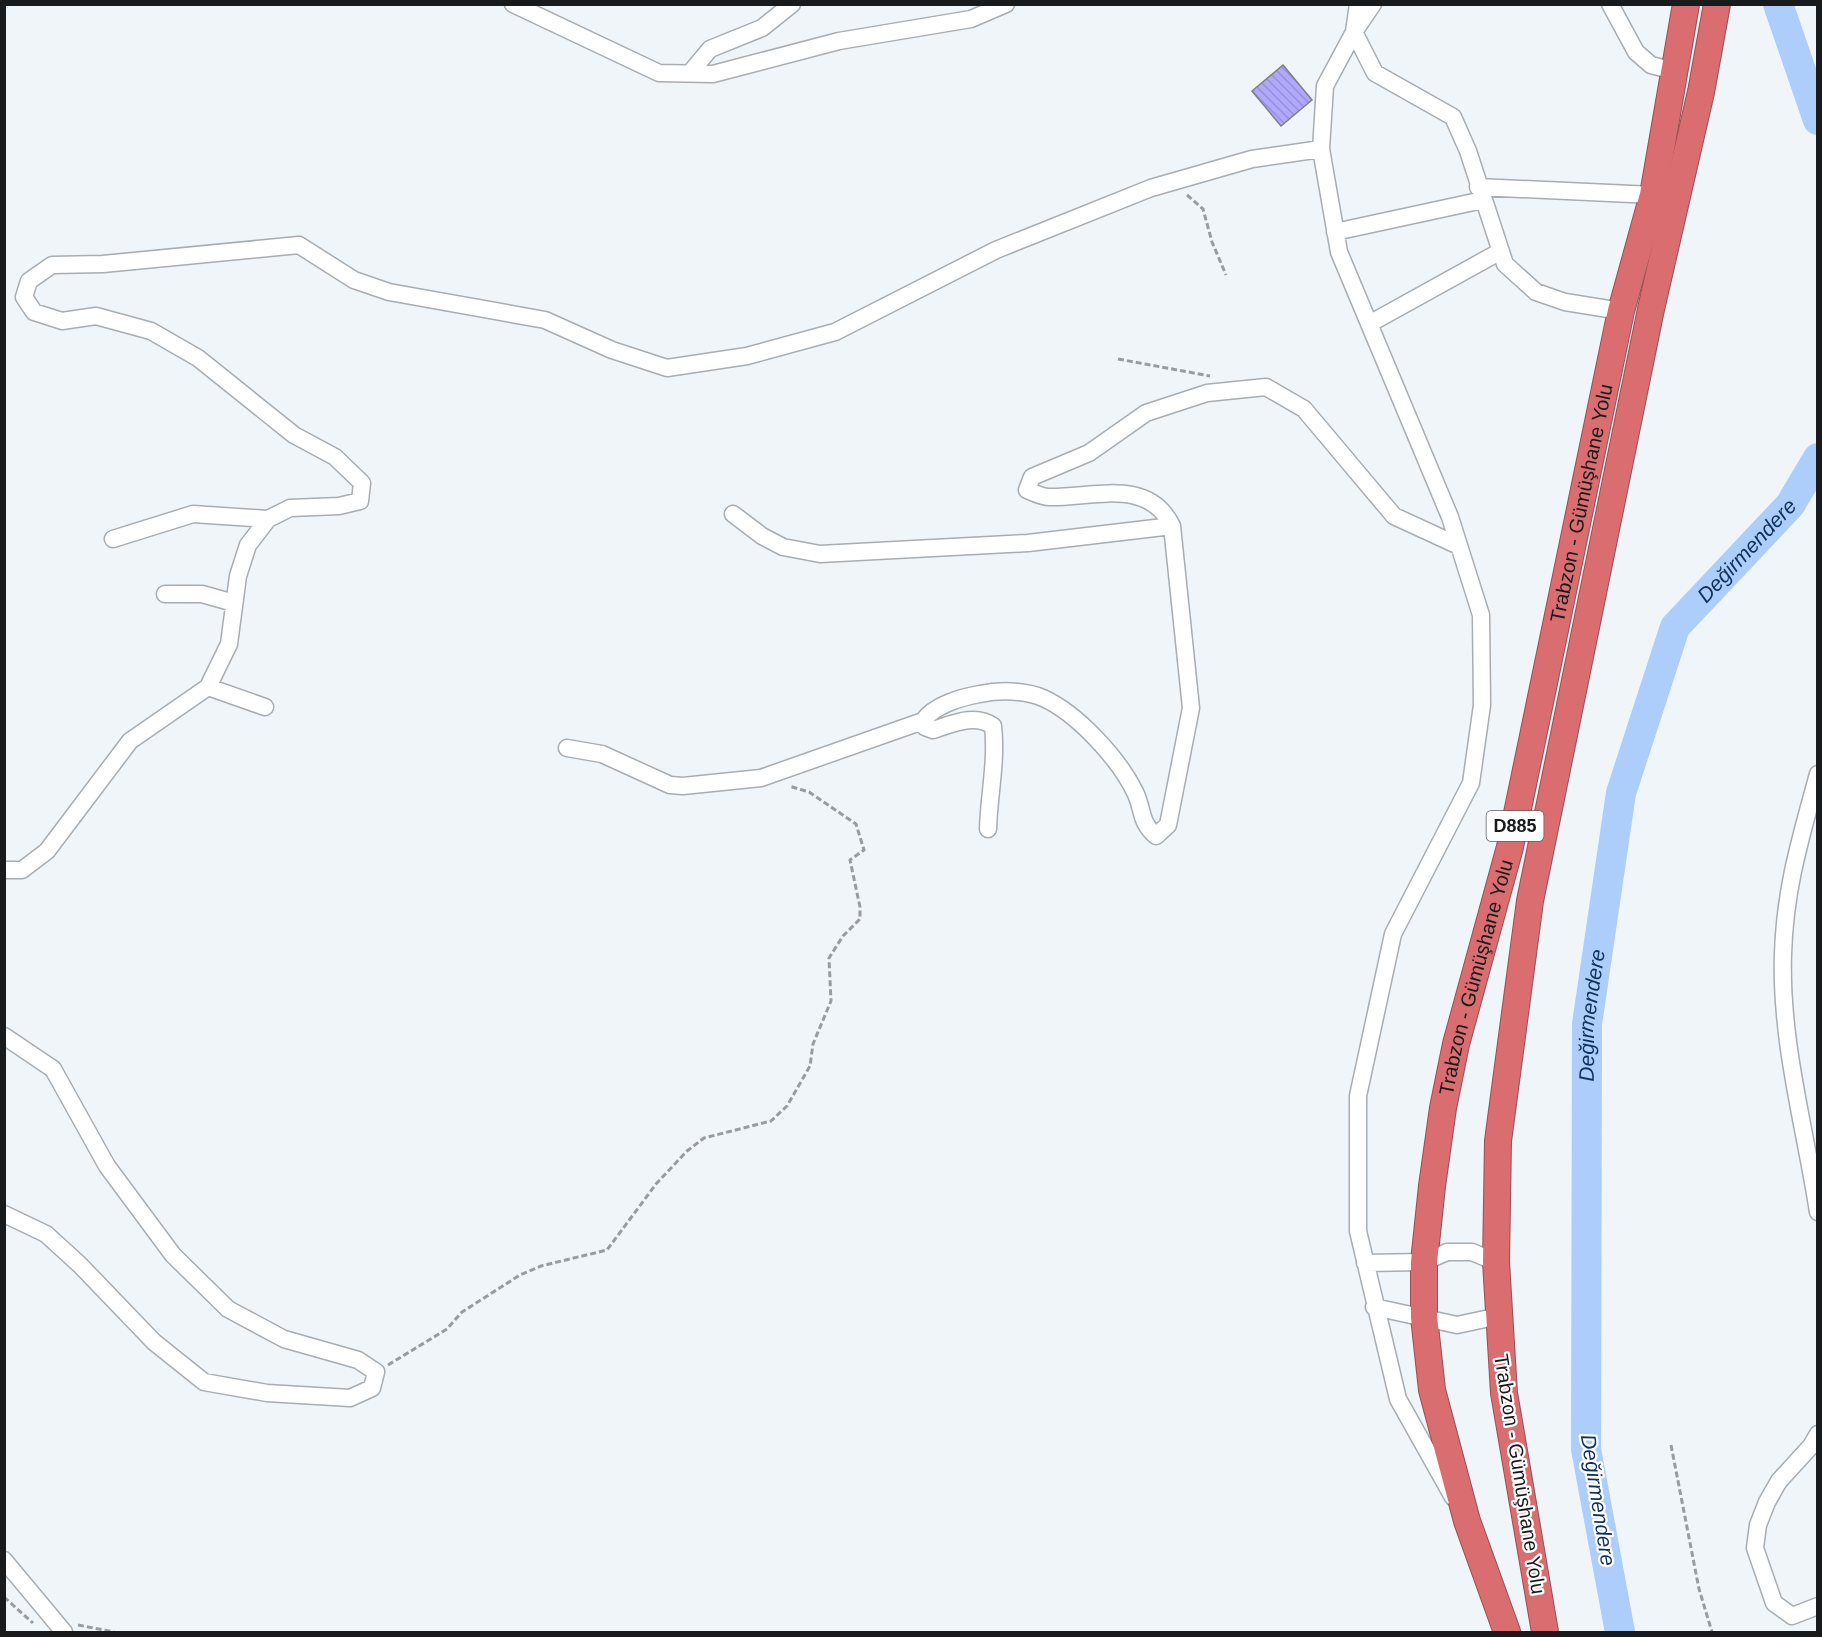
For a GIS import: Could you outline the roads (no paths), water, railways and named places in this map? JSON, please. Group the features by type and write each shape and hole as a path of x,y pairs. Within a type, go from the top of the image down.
{"highway":[{"name":"Trabzon - Gümüşhane Yolu","path":"1545,1632 1504,1393 1496,1262 1498,1141 1530,901 1651,309 1701,92 1717,4"},
{"name":"Trabzon - Gümüşhane Yolu","path":"1507,1632 1467,1521 1432,1390 1424,1317 1424,1262 1443,1108 1456,1044 1510,848 1621,311 1653,195 1685,10"}],"street":[{"path":"513,4 659,73 713,74 839,41 971,19 1006,4"},
{"path":"690,73 710,49 762,28 792,4"},
{"path":"1358,4 1354,32 1375,73 1453,117 1468,151 1506,264 1536,292 1565,302 1621,311"},
{"path":"1373,4 1354,32 1325,86 1321,148 1339,252 1450,517 1481,615 1482,705 1471,783 1393,934 1358,1096 1358,1231 1374,1307 1398,1399 1467,1521"},
{"path":"1610,4 1636,52 1651,65 1674,71"},
{"path":"4,870 22,870 47,851 130,741 208,687 229,644 234,603 248,545 268,519 290,508 339,506 360,501 362,483 335,457 294,435 198,358 152,331 96,316 62,321 34,312 24,297 29,281 52,265 103,264 299,245 354,279 389,292 545,320 612,350 667,368 747,356 835,332 996,250 1151,188 1252,159 1321,148"},
{"path":"1335,232 1481,193 1653,195"},
{"path":"1368,324 1501,251"},
{"path":"567,748 602,754 670,786 761,778 923,721 927,715 964,697 1000,690 1042,698 1069,714 1112,758 1136,793 1144,825 1156,836 1168,825 1191,708 1172,526 1165,511 1147,498 1106,493 1047,498 1027,490 1032,477 1089,453 1146,412 1207,393 1266,387 1304,409 1394,516 1460,546"},
{"path":"113,539 194,514 268,519"},
{"path":"732,514 762,536 783,547 820,554 1028,543 1172,526"},
{"path":"165,594 202,594 234,603"},
{"path":"208,687 265,707"},
{"path":"923,721 925,727 933,730 963,720 985,720 993,726 996,757 989,796 988,829"},
{"path":"1818,774 1793,860 1783,956 1785,1005 1794,1079 1809,1150 1818,1212"},
{"path":"4,1036 53,1069 106,1166 173,1255 228,1309 284,1339 358,1360 376,1372 372,1388 350,1398 267,1393 204,1382 154,1342 80,1265 46,1234 4,1214"},
{"path":"1365,1263 1424,1262 1447,1252 1472,1252 1496,1262"},
{"path":"1374,1307 1457,1324 1499,1316"},
{"path":"1818,1434 1811,1446 1779,1481 1767,1502 1758,1525 1755,1548 1774,1603 1792,1616 1818,1606"},
{"path":"4,1560 58,1626"}],"waterway":[{"name":"Değirmendere","path":"1778,4 1818,120"},
{"name":"Değirmendere","path":"1620,1632 1586,1449 1587,1024 1621,793 1675,627 1790,505 1818,458"}]}
